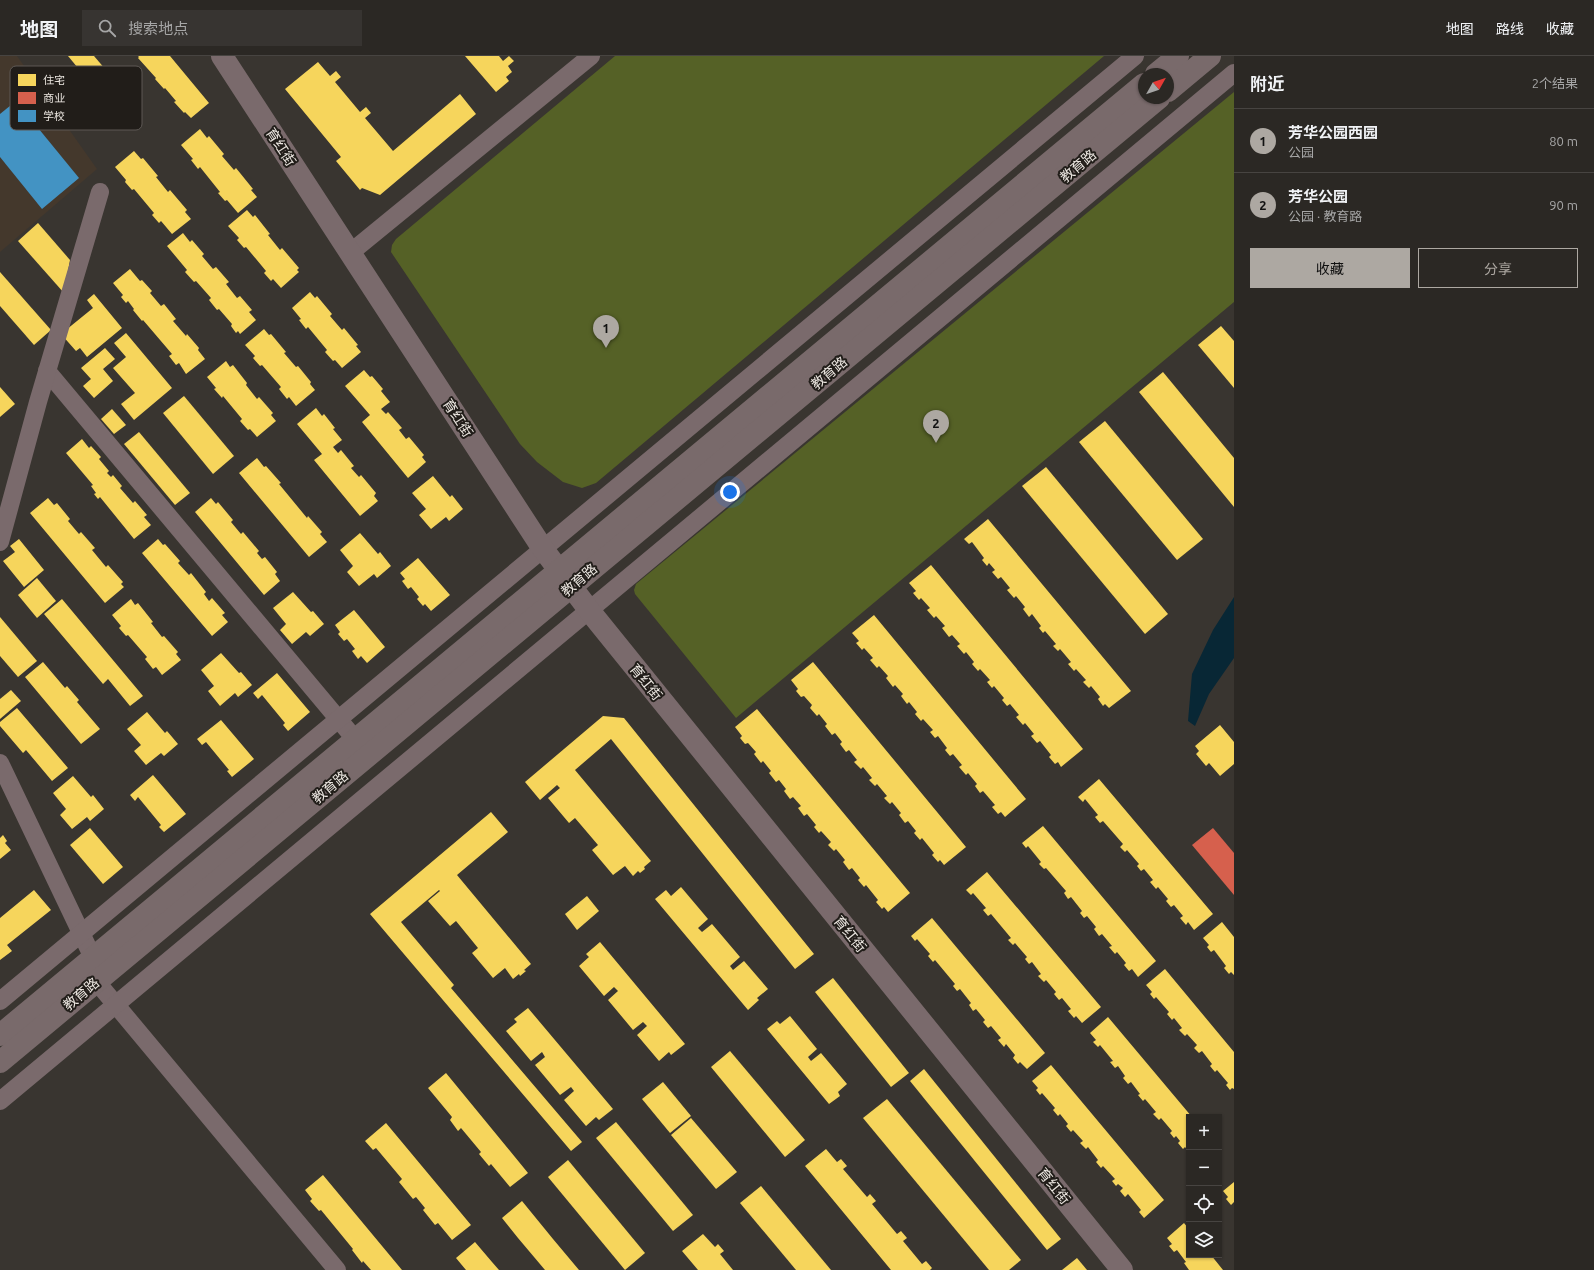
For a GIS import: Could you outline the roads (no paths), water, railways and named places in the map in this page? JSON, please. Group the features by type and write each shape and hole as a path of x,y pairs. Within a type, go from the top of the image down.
{"main road":[{"path":"1163,68 1178,56"},
{"path":"1174,85 1210,56"},
{"name":"教育路","path":"0,1062 1138,89"},
{"name":"教育路","path":"0,1035 355,739 565,578 1152,104"}],"street":[{"name":"育红街","path":"222,56 543,549 589,610 1122,1270"},
{"path":"350,253 591,56"},
{"path":"0,1001 1135,56"},
{"path":"0,1101 1234,73"},
{"path":"0,542 47,370 100,192"},
{"path":"47,370 355,739"},
{"path":"0,763 93,958"},
{"path":"96,981 337,1270"}],"water":[{"path":"1234,597 1234,658 1209,694 1195,726 1188,721 1192,674 1213,630"}],"place":[{"name":"芳华公园西园","path":"606,348"},
{"name":"芳华公园","path":"936,443"}]}
